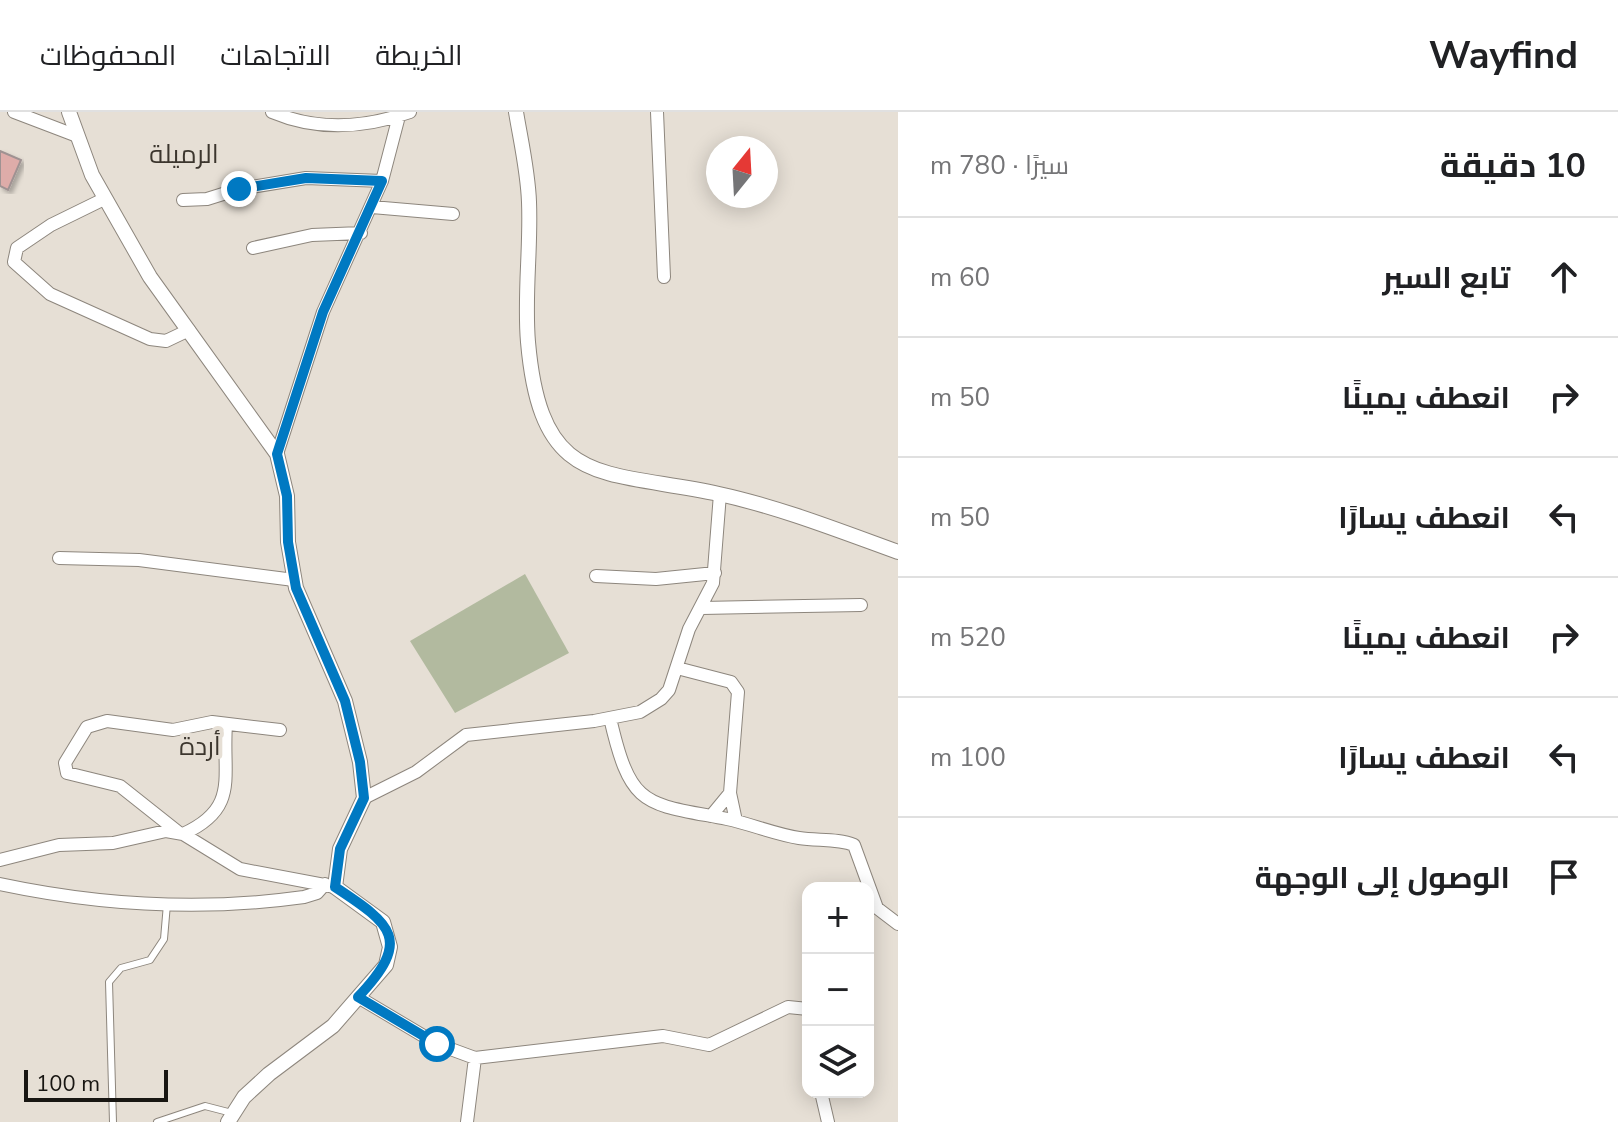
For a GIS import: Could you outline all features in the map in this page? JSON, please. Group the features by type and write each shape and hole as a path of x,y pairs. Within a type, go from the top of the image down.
{"street":[{"path":"14,112 77,136"},
{"path":"0,884 167,904 215,905 290,899 317,893 330,885 340,849 364,798 356,737 294,580 287,496 277,454 159,291 104,199 69,112"},
{"path":"272,112 301,122 339,126 404,114 372,207 323,312 277,454"},
{"path":"516,112 529,199 528,341 535,390 544,421 573,459 592,468 653,485 720,494 898,552"},
{"path":"657,112 664,277"},
{"path":"183,200 207,199 239,189 306,178 382,181"},
{"path":"104,199 51,225 17,248 14,262 50,294 150,339 166,341 189,330"},
{"path":"372,207 453,214"},
{"path":"253,248 312,235 361,233"},
{"path":"364,798 416,772 466,735 610,718 652,706 669,690 684,641 702,608 715,573 720,494"},
{"path":"59,558 139,560 294,580"},
{"path":"596,576 656,579 715,573"},
{"path":"702,608 861,605"},
{"path":"677,668 736,687 739,697 730,793 736,821"},
{"path":"610,718 620,757 645,798 670,810 736,821 780,835 854,845 877,908 898,924"},
{"path":"230,1118 269,1074 321,1038 358,997 386,965 389,937 377,916 330,885 240,869 180,833 129,791 107,781 70,776 65,763 80,735 98,721 167,730 199,723 280,730"},
{"path":"0,860 59,845 113,843 160,831 180,833 208,822 218,809 226,774 226,725"},
{"path":"711,816 730,793"},
{"path":"358,997 444,1048 475,1058 663,1036 709,1045 788,1007 802,1008"},
{"path":"467,1122 475,1058"},
{"path":"822,1098 828,1122"}],"lane":[{"path":"113,1122 109,982 121,968 150,960 164,939 167,904"},
{"path":"157,1122 205,1106 230,1118"}],"green space":[{"path":"525,574 569,653 455,713 410,641"}],"building":[{"path":"0,151 21,160 8,190 0,186"}],"district":[{"name":"الرميلة","path":"184,154"},
{"name":"أردة","path":"200,746"}],"route":[{"path":"239,189 306,178 382,181 323,312 277,454 287,496 288,542 296,588 345,701 360,762 364,798 343,839 335,887 377,916 389,937 386,965 358,997 437,1044"}]}
